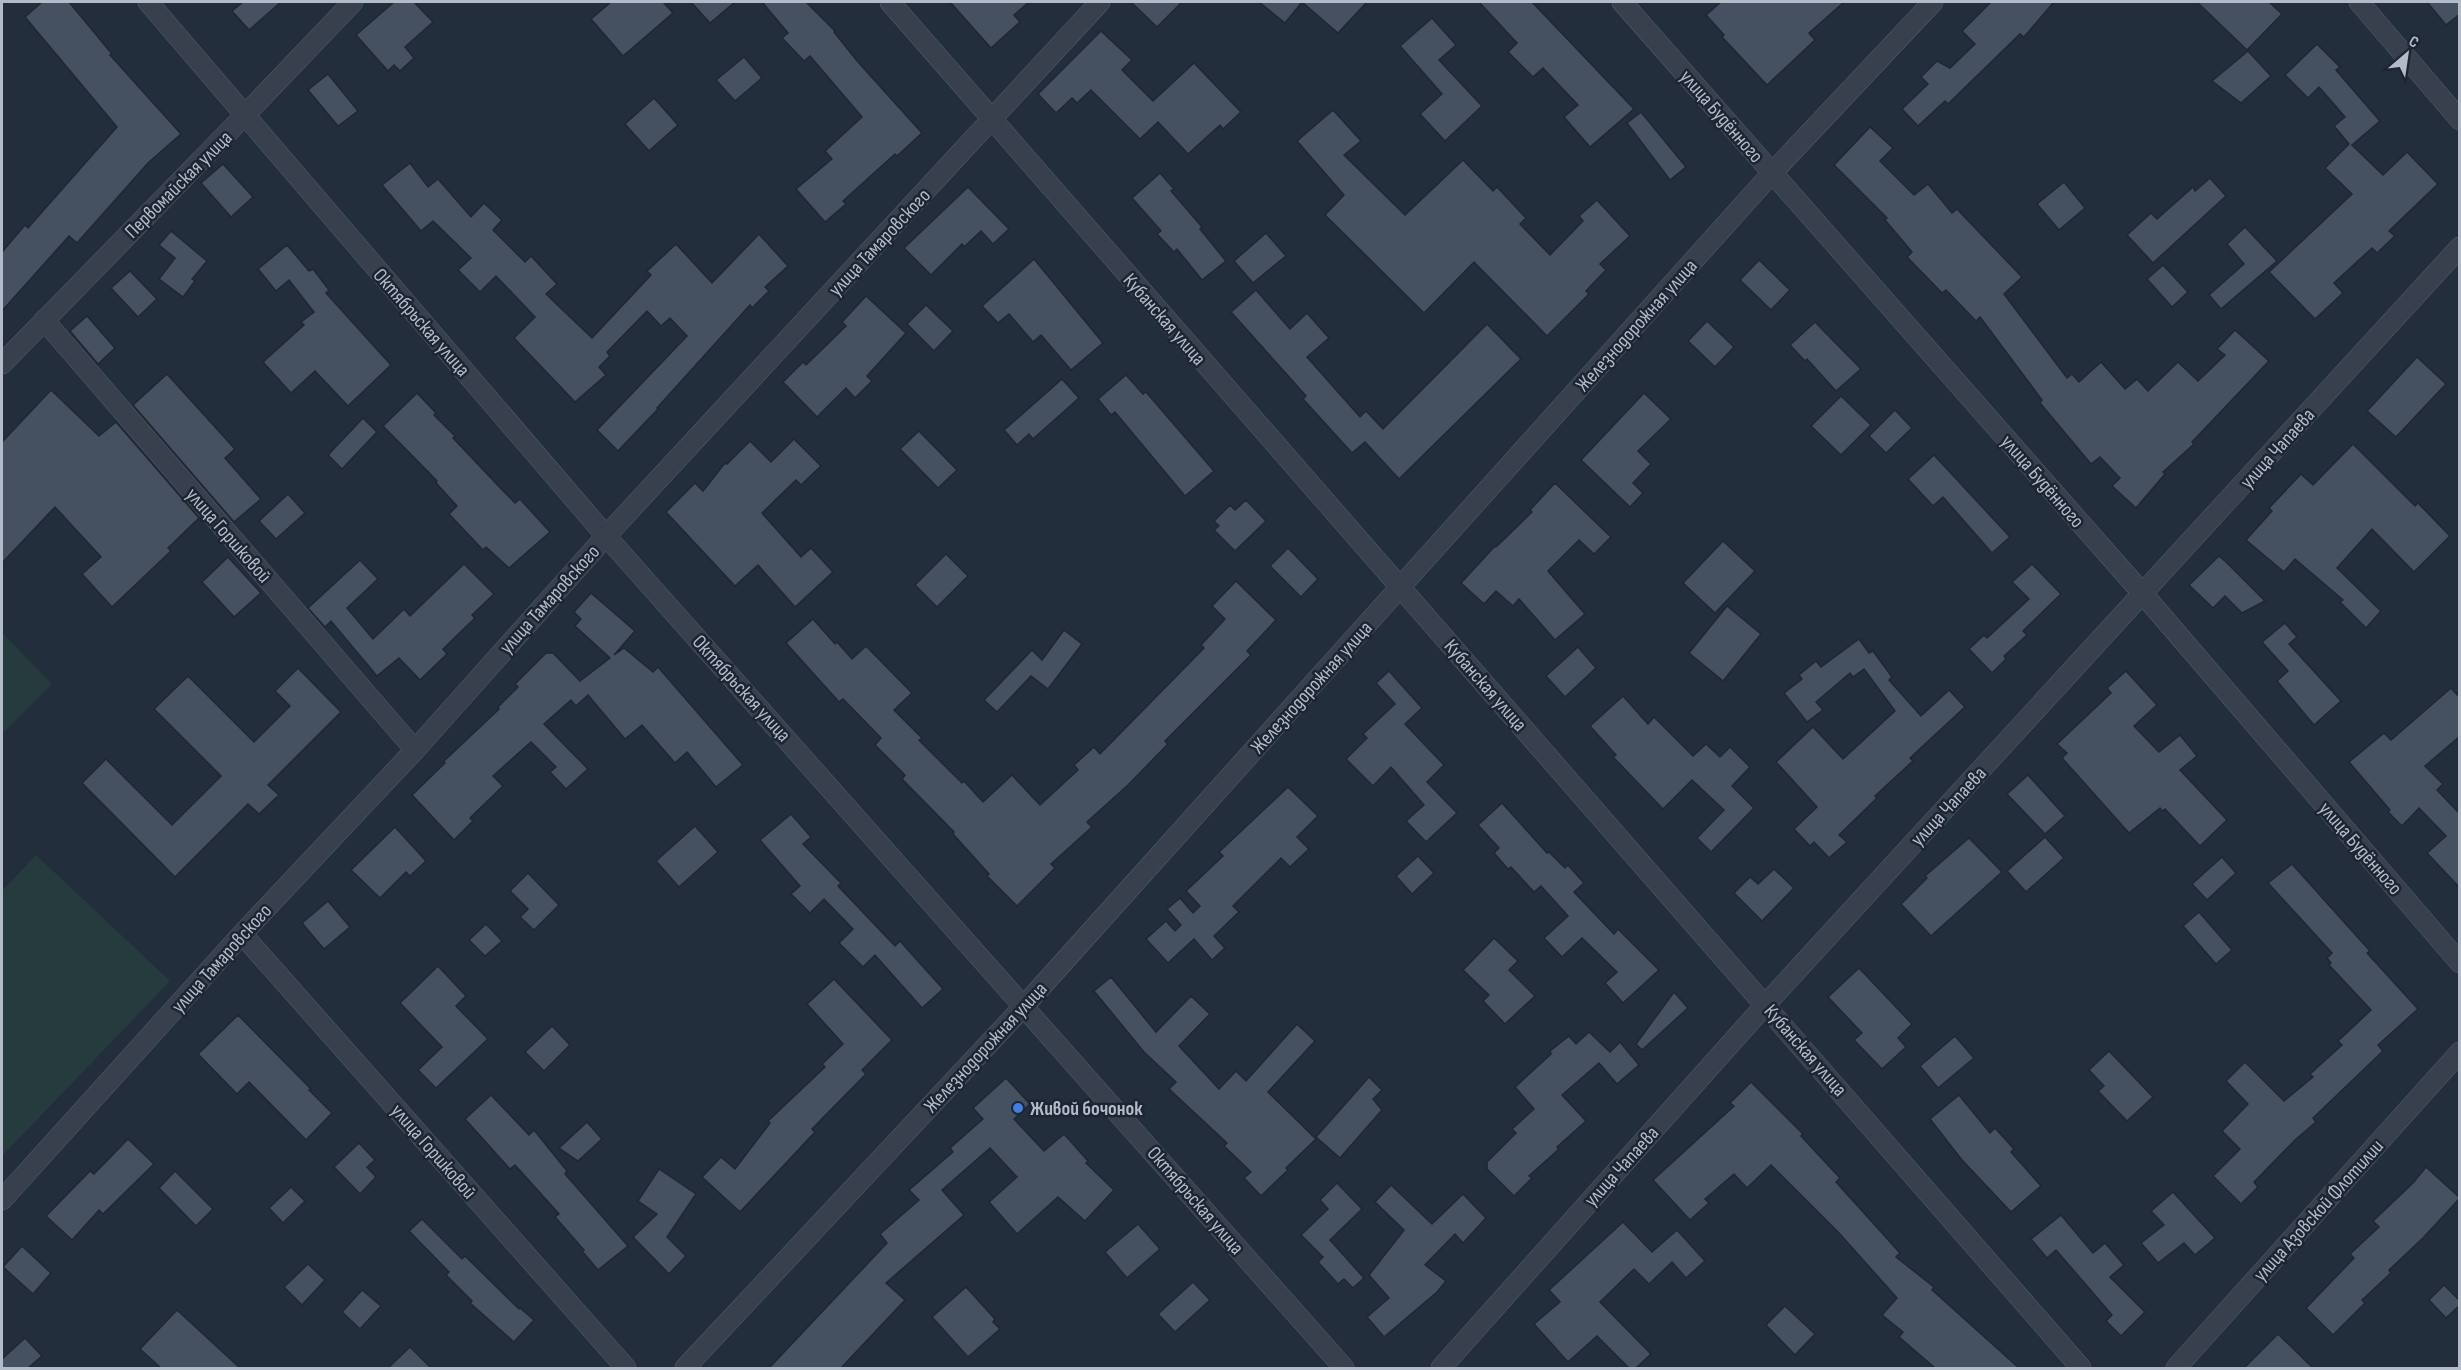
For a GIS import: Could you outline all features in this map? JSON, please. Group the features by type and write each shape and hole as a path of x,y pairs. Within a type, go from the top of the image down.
{"street":[{"name":"Октябрьская улица","path":"148,2 606,536 1344,1368"},
{"name":"Первомайская улица","path":"2,364 353,2"},
{"name":"Кубанская улица","path":"890,2 2081,1368"},
{"name":"улица Тамаровского","path":"2,1200 242,934 414,750 606,536 1100,2"},
{"name":"улица Будённого","path":"1622,2 2143,594 2460,963"},
{"name":"Железнодорожная улица","path":"685,1368 1024,1006 1772,173 1932,2"},
{"path":"2359,2 2460,120"},
{"name":"улица Чапаева","path":"1441,1368 1766,1004 2460,247"},
{"name":"улица Горшковой","path":"45,320 414,750"},
{"name":"улица Горшковой","path":"242,934 626,1368"},
{"name":"улица Азовской Флотилии","path":"2176,1368 2460,1052"}],"green space":[{"path":"2,633 52,684 2,734"},
{"path":"36,855 170,981 2,1156 2,891"}],"building":[{"path":"42,2 69,2 112,54 110,55 181,134 148,163 77,243 69,236 2,311 2,252 25,225 28,228 117,127 25,17"},
{"path":"243,2 281,2 249,30 232,11"},
{"path":"394,2 414,2 433,22 405,47 414,58 400,71 394,65 388,71 356,35"},
{"path":"611,2 663,2 673,13 623,56 591,19"},
{"path":"691,2 735,2 710,23"},
{"path":"762,2 806,2 835,31 858,62 922,133 843,201 846,204 825,222 796,189 832,159 825,151 862,117 810,56 804,61 782,38 788,33"},
{"path":"950,2 1029,2 1014,15 1020,22 991,48"},
{"path":"1131,2 1182,2 1157,27"},
{"path":"1259,2 1302,2 1285,23"},
{"path":"1302,2 1367,2 1338,33"},
{"path":"1479,2 1532,2 1634,109 1590,147 1564,117 1578,105 1543,68 1533,77 1508,52 1517,43"},
{"path":"1721,2 1844,2 1809,33 1815,40 1767,85 1722,37 1724,35 1706,15"},
{"path":"1991,2 2054,2 2024,37 2020,34 1948,104 1945,101 1918,126 1902,109 1928,84 1921,77 1937,61 1950,68 1975,44 1962,31"},
{"path":"2197,2 2269,2 2282,14 2247,50"},
{"path":"2427,2 2460,2 2460,14 2446,25"},
{"path":"1432,18 1456,45 1439,60 1482,106 1445,141 1420,114 1442,94 1400,46"},
{"path":"1101,31 1132,60 1122,70 1153,101 1194,63 1241,112 1223,129 1220,125 1188,154 1158,122 1140,139 1091,90 1077,103 1072,98 1056,113 1038,94"},
{"path":"2317,44 2340,67 2336,70 2380,121 2352,145 2383,175 2407,152 2438,184 2389,231 2395,236 2377,253 2372,248 2334,283 2343,293 2315,319 2269,272 2352,194 2325,168 2349,144 2334,126 2345,117 2319,87 2308,98 2285,75"},
{"path":"2248,51 2271,76 2241,103 2212,81"},
{"path":"744,57 762,78 735,101 716,80"},
{"path":"328,74 358,111 338,126 308,90"},
{"path":"654,98 678,125 649,151 625,124"},
{"path":"1333,110 1361,141 1344,155 1405,215 1463,160 1493,191 1497,187 1526,218 1520,224 1550,255 1583,221 1579,216 1597,200 1630,236 1600,264 1606,270 1586,291 1589,294 1547,336 1474,262 1424,313 1325,215 1344,195 1297,141"},
{"path":"1641,112 1686,167 1670,180 1627,123"},
{"path":"1870,127 1893,148 1880,161 1914,195 1928,184 1952,213 1957,209 2022,277 2004,294 2067,378 2072,374 2079,382 2101,362 2125,389 2137,379 2148,391 2178,362 2198,381 2225,355 2217,349 2235,330 2269,361 2192,442 2194,444 2163,472 2165,474 2136,508 2112,486 2120,478 2100,457 2091,464 2040,403 2042,400 1980,317 1976,321 1946,290 1942,293 1907,257 1912,252 1885,220 1887,218 1834,165"},
{"path":"410,163 428,187 438,179 471,217 484,203 502,220 493,230 525,262 531,256 557,284 546,294 592,338 651,275 647,271 676,244 712,283 759,234 788,266 765,287 769,291 752,308 750,305 618,451 597,430 687,336 670,318 661,326 647,311 607,352 610,356 599,367 606,375 575,402 514,338 535,317 496,276 480,292 458,270 471,258 433,221 421,231 382,185"},
{"path":"223,164 253,197 231,217 201,183"},
{"path":"1160,173 1174,189 1171,191 1202,227 1200,229 1226,261 1202,280 1177,249 1174,252 1157,234 1161,231 1132,198"},
{"path":"2210,178 2226,196 2153,263 2127,235 2151,213 2157,219 2193,187 2195,191"},
{"path":"2064,182 2085,208 2059,230 2037,204"},
{"path":"968,187 1009,229 993,244 981,231 964,247 962,244 931,275 904,248"},
{"path":"2245,227 2277,261 2221,309 2209,295 2244,264 2227,244"},
{"path":"171,231 207,261 192,279 195,281 183,297 159,279 175,258 159,245"},
{"path":"1266,233 1286,256 1253,283 1234,261"},
{"path":"287,245 309,271 313,269 329,290 326,293 391,365 348,406 315,371 291,393 263,362 304,325 301,322 314,312 289,280 276,291 258,269"},
{"path":"1034,259 1103,343 1071,370 1041,335 1033,342 1009,314 998,323 982,306"},
{"path":"1759,260 1790,290 1771,310 1740,280"},
{"path":"2163,265 2188,292 2172,307 2147,279"},
{"path":"130,271 157,299 138,317 111,288"},
{"path":"1256,290 1290,329 1307,313 1329,338 1307,357 1360,417 1366,411 1383,429 1487,324 1521,359 1399,479 1365,442 1352,453 1303,399 1306,396 1231,312"},
{"path":"866,296 906,333 867,376 872,381 855,398 846,388 817,417 783,382 803,362 806,365 846,326 842,322"},
{"path":"926,305 953,331 934,351 907,324"},
{"path":"87,316 115,348 98,364 70,331"},
{"path":"1707,321 1734,347 1715,367 1688,341"},
{"path":"1815,322 1861,369 1836,391 1807,359 1805,361 1790,345"},
{"path":"2417,357 2446,384 2396,437 2367,411"},
{"path":"167,374 235,449 225,458 261,499 234,522 133,405"},
{"path":"1126,375 1143,394 1146,392 1214,471 1185,496 1115,412 1111,415 1098,399"},
{"path":"1062,379 1079,398 1033,439 1029,434 1017,445 1004,430"},
{"path":"51,390 99,436 116,422 199,518 168,548 171,551 112,607 82,574 101,557 55,507 2,563 2,442"},
{"path":"417,393 436,413 434,415 455,436 453,438 489,476 515,503 520,499 550,532 509,568 486,547 483,550 449,514 457,506 436,483 437,481 383,426"},
{"path":"1644,393 1671,419 1638,451 1651,464 1633,483 1643,493 1630,507 1581,460"},
{"path":"1841,396 1871,425 1841,455 1811,426"},
{"path":"1895,410 1912,428 1886,453 1869,436"},
{"path":"363,418 377,432 342,469 328,455"},
{"path":"919,431 957,470 938,488 900,449"},
{"path":"794,439 821,466 801,485 796,480 762,513 801,557 811,548 833,572 795,607 758,565 735,586 666,512 695,483 703,491 725,463 727,464 750,441 771,462"},
{"path":"2353,444 2415,506 2418,503 2450,536 2414,572 2372,529 2337,568 2381,611 2366,628 2340,602 2343,600 2295,559 2284,572 2246,540 2272,511 2269,508 2301,474 2313,485"},
{"path":"1934,455 2010,537 1992,553 1943,497 1933,506 1908,479"},
{"path":"1555,483 1611,537 1594,554 1579,540 1548,571 1585,614 1555,640 1519,599 1513,606 1496,591 1484,604 1461,583 1495,546 1532,512 1530,510"},
{"path":"288,494 305,513 276,539 259,521"},
{"path":"1246,500 1266,521 1235,551 1214,530 1219,526 1214,521 1230,505 1235,510"},
{"path":"1723,541 1755,571 1715,613 1683,583"},
{"path":"1288,548 1318,579 1301,597 1270,566"},
{"path":"946,554 968,576 937,607 915,585"},
{"path":"2219,556 2265,601 2242,613 2225,596 2213,608 2189,585"},
{"path":"228,557 261,593 234,617 202,582"},
{"path":"360,560 378,579 347,608 373,639 404,609 410,616 464,564 494,594 472,615 475,618 443,649 447,654 420,680 399,658 377,676 331,621 325,627 308,608"},
{"path":"2032,564 2061,594 2023,631 2027,635 2004,656 2006,659 1992,673 1969,649 1984,635 1987,638 2029,599 2012,582"},
{"path":"1236,581 1276,620 1247,651 1251,655 1165,741 1168,744 1128,785 1087,822 1092,827 1051,864 1055,868 1017,906 987,876 989,874 953,834 954,832 902,779 905,775 875,745 881,738 843,699 839,702 786,643 813,619 852,659 866,646 912,693 894,710 922,738 919,740 962,783 964,781 983,802 1012,775 1040,805 1078,770 1074,765 1094,747 1100,754 1204,648 1201,645 1225,619 1212,606"},
{"path":"591,593 635,631 614,655 624,648 653,672 658,667 743,765 716,787 687,752 675,763 642,725 625,739 588,695 576,706 571,700 544,724 588,769 566,789 550,772 556,767 531,742 493,776 503,786 470,818 473,821 454,840 412,795 499,709 498,707 518,687 515,684 546,653 553,653 580,681 610,658 575,626 581,619 574,612"},
{"path":"1727,606 1761,634 1723,681 1689,653"},
{"path":"2285,623 2297,637 2289,644 2341,701 2314,725 2277,681 2288,671 2262,642"},
{"path":"1064,630 1082,644 1048,689 1031,676 997,712 984,700 1032,650 1042,660"},
{"path":"1859,639 1869,653 1873,651 1892,677 1889,680 1921,716 1949,690 1965,707 1910,758 1913,761 1875,796 1877,798 1839,835 1847,842 1829,858 1814,842 1810,846 1794,829 1817,807 1776,762 1813,727 1843,759 1895,711 1864,669 1853,677 1850,673 1816,702 1823,710 1807,722 1784,693 1802,679 1799,675 1816,661 1821,667"},
{"path":"1578,647 1596,668 1565,697 1546,676"},
{"path":"298,668 341,712 268,785 279,795 259,814 248,804 175,877 82,783 106,759 172,825 221,776 154,709 188,676 254,742 290,706 275,691"},
{"path":"1389,671 1422,708 1405,724 1444,765 1427,782 1457,813 1426,842 1406,821 1424,805 1391,767 1373,786 1346,759 1367,738 1363,734 1395,704 1376,683"},
{"path":"2126,671 2157,705 2134,726 2159,752 2180,735 2197,756 2180,770 2227,820 2200,846 2165,809 2162,811 2160,808 2129,833 2062,758 2067,753 2057,744 2111,693 2107,688"},
{"path":"2451,688 2460,698 2460,736 2425,766 2443,784 2437,790 2460,814 2460,888 2427,853 2446,836 2419,808 2402,826 2388,812 2390,810 2349,762 2384,733 2391,740"},
{"path":"1623,696 1648,724 1654,717 1693,756 1706,744 1720,757 1730,747 1750,767 1732,786 1754,808 1711,852 1697,838 1724,810 1692,780 1663,809 1613,757 1616,755 1590,726"},
{"path":"2028,775 2065,816 2045,834 2007,794"},
{"path":"1288,787 1318,816 1297,837 1309,849 1290,867 1281,858 1233,906 1239,912 1214,936 1225,948 1212,960 1194,939 1168,963 1146,939 1166,921 1175,931 1181,925 1167,909 1180,898 1193,913 1200,906 1186,891 1223,856 1219,852"},
{"path":"1502,803 1547,853 1549,852 1565,868 1568,865 1584,883 1574,892 1614,934 1618,929 1659,970 1623,1003 1605,983 1617,972 1582,938 1562,957 1544,938 1568,916 1541,886 1534,892 1511,867 1508,869 1494,853 1499,848 1478,825"},
{"path":"791,814 811,837 803,844 841,883 838,886 895,946 900,941 943,989 922,1008 875,955 863,967 839,943 853,929 824,899 810,913 791,894 800,886 760,840"},
{"path":"695,826 718,852 679,887 656,861"},
{"path":"395,827 426,861 410,876 406,872 380,898 351,870"},
{"path":"2045,837 2064,858 2026,892 2007,871"},
{"path":"1969,838 2002,872 1931,936 1901,904 1927,878 1925,876"},
{"path":"1418,856 1434,873 1412,894 1396,876"},
{"path":"2222,857 2236,873 2207,900 2192,884"},
{"path":"2292,864 2370,951 2367,953 2418,1009 2378,1045 2383,1051 2313,1118 2316,1122 2254,1182 2258,1187 2241,1204 2213,1176 2240,1149 2222,1131 2248,1104 2226,1081 2245,1062 2284,1101 2313,1077 2310,1074 2342,1045 2338,1041 2371,1010 2329,965 2331,963 2327,958 2332,953 2268,883"},
{"path":"1774,869 1794,888 1762,921 1734,893 1750,877 1758,884"},
{"path":"528,873 559,905 534,930 520,917 528,909 510,891"},
{"path":"328,901 350,927 324,949 302,923"},
{"path":"2199,912 2232,950 2216,964 2183,926"},
{"path":"486,924 502,941 485,956 469,940"},
{"path":"1494,938 1518,961 1509,970 1535,996 1505,1024 1483,1001 1489,995 1463,970"},
{"path":"438,966 466,996 456,1006 488,1039 436,1088 418,1070 442,1047 400,1003"},
{"path":"1859,968 1912,1024 1898,1038 1906,1047 1882,1069 1854,1040 1862,1033 1828,997"},
{"path":"1111,977 1156,1032 1191,996 1210,1014 1179,1046 1219,1089 1236,1071 1246,1081 1297,1024 1315,1041 1268,1092 1316,1139 1261,1196 1244,1178 1251,1172 1224,1146 1227,1143 1169,1089 1176,1082 1144,1052 1094,991"},
{"path":"834,979 892,1040 862,1070 866,1074 812,1129 815,1132 740,1212 702,1177 721,1157 735,1169 770,1123 768,1121 825,1067 822,1064 843,1044 807,1004"},
{"path":"1674,992 1688,1008 1642,1050 1636,1044"},
{"path":"238,1015 332,1113 306,1140 249,1082 237,1094 198,1054"},
{"path":"552,1026 570,1045 544,1071 525,1052"},
{"path":"1589,1032 1610,1052 1620,1042 1639,1065 1617,1084 1599,1063 1562,1095 1586,1121 1529,1176 1532,1178 1514,1196 1487,1169 1487,1162 1516,1133 1512,1129 1534,1109 1515,1087 1551,1054 1550,1051 1569,1036 1576,1044"},
{"path":"1955,1036 1974,1058 1938,1088 1920,1066"},
{"path":"2109,1051 2153,1097 2127,1121 2098,1091 2104,1086 2089,1070"},
{"path":"1369,1077 1382,1090 1373,1099 1382,1110 1340,1158 1316,1137"},
{"path":"1006,1078 1030,1104 1014,1119 1044,1151 1064,1134 1088,1161 1086,1163 1114,1190 1085,1221 1058,1197 1017,1234 989,1202 1017,1177 990,1148 942,1190 964,1215 886,1283 905,1300 841,1368 769,1368 887,1243 880,1234 919,1200 909,1190 953,1152 950,1148 983,1119 973,1108"},
{"path":"1751,1082 1803,1134 1801,1136 1840,1178 1836,1182 1900,1253 1896,1257 1934,1287 1932,1290 2019,1368 1935,1368 1899,1337 1903,1332 1882,1315 1897,1298 1839,1233 1771,1165 1747,1188 1734,1174 1705,1199 1709,1203 1690,1220 1653,1180 1734,1106 1730,1103"},
{"path":"491,1095 529,1135 534,1130 567,1171 565,1174 628,1246 598,1270 555,1217 559,1214 515,1165 510,1169 465,1119"},
{"path":"1959,1095 1990,1133 1995,1128 2014,1149 2011,1152 2041,1186 2011,1212 1962,1160 1930,1119"},
{"path":"587,1122 602,1139 578,1161 559,1148"},
{"path":"128,1139 154,1164 103,1214 99,1210 72,1240 46,1216 90,1171 94,1174"},
{"path":"359,1143 375,1160 367,1167 376,1177 360,1194 334,1167"},
{"path":"2426,1167 2460,1198 2389,1270 2391,1273 2362,1300 2365,1303 2333,1335 2306,1308 2354,1258 2350,1254 2379,1227 2373,1221 2413,1183"},
{"path":"659,1169 696,1194 667,1237 686,1256 669,1274 633,1237 657,1214 638,1201"},
{"path":"175,1171 213,1209 196,1226 159,1188"},
{"path":"1337,1183 1362,1209 1330,1240 1364,1278 1353,1288 1344,1279 1338,1284 1318,1262 1323,1257 1301,1235 1328,1209 1320,1200"},
{"path":"1391,1185 1432,1224 1463,1194 1486,1218 1463,1243 1455,1234 1425,1265 1446,1281 1437,1292 1384,1337 1367,1317 1389,1298 1369,1275 1404,1230 1375,1202"},
{"path":"291,1187 305,1201 283,1223 269,1208"},
{"path":"2173,1192 2215,1238 2195,1255 2184,1243 2158,1263 2141,1243 2164,1225 2151,1211"},
{"path":"2061,1215 2093,1253 2105,1243 2124,1265 2110,1277 2145,1312 2121,1336 2106,1321 2112,1315 2056,1250 2047,1258 2031,1239"},
{"path":"422,1219 462,1259 465,1256 519,1309 534,1320 514,1342 470,1303 472,1301 446,1275 449,1272 409,1231"},
{"path":"1623,1222 1652,1252 1677,1230 1705,1261 1686,1278 1672,1262 1649,1284 1634,1269 1600,1302 1651,1354 1636,1368 1629,1368 1597,1336 1568,1362 1534,1324 1560,1302 1549,1290"},
{"path":"1138,1224 1160,1249 1127,1278 1105,1252"},
{"path":"22,1246 51,1273 33,1294 3,1267"},
{"path":"308,1264 325,1280 302,1305 284,1287"},
{"path":"1193,1282 1210,1300 1175,1332 1158,1314"},
{"path":"2444,1285 2460,1301 2460,1305 2446,1318 2429,1300"},
{"path":"966,1287 995,1319 993,1322 1000,1329 968,1357 932,1317"},
{"path":"362,1290 381,1306 360,1329 342,1312"},
{"path":"1785,1306 1815,1334 1795,1355 1766,1325"},
{"path":"177,1310 240,1368 161,1368 140,1349"},
{"path":"2278,1334 2313,1368 2244,1368"},
{"path":"25,1338 42,1356 28,1368 2,1368 2,1359"},
{"path":"410,1347 431,1368 388,1368"}],"place":[{"name":"Живой бочонок","path":"1018,1108"}]}
